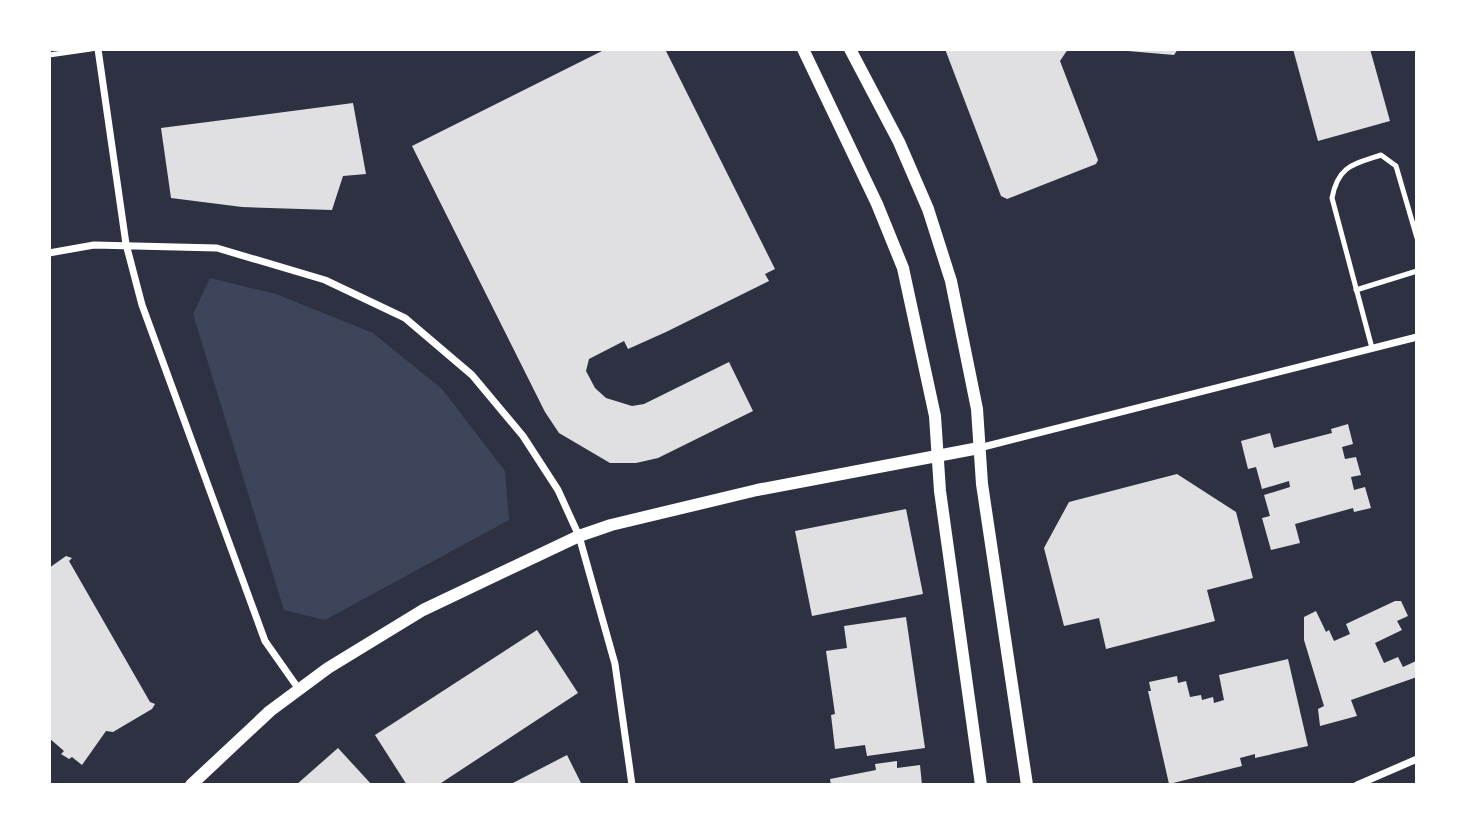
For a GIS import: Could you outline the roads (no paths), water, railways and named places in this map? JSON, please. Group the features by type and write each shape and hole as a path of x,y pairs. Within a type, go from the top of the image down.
{"street":[{"path":"98,49 126,244 142,305 265,641 298,688"},
{"path":"803,49 877,204 903,268 935,416 940,491 981,785"},
{"path":"850,49 899,142 936,233 951,281 977,409 979,448 1005,650 1027,785"},
{"path":"49,253 94,244 218,248 325,280 405,318 472,375 523,436 558,490 579,536 615,664 632,785"},
{"path":"191,785 298,688 423,610 579,536 611,525 758,491 979,448 1417,337"},
{"path":"1357,785 1417,759"}],"lane":[{"path":"49,55 91,49"},
{"path":"1372,348 1332,198 1335,179 1351,165 1381,155 1396,166 1417,239"},
{"path":"1356,290 1417,271"}]}
